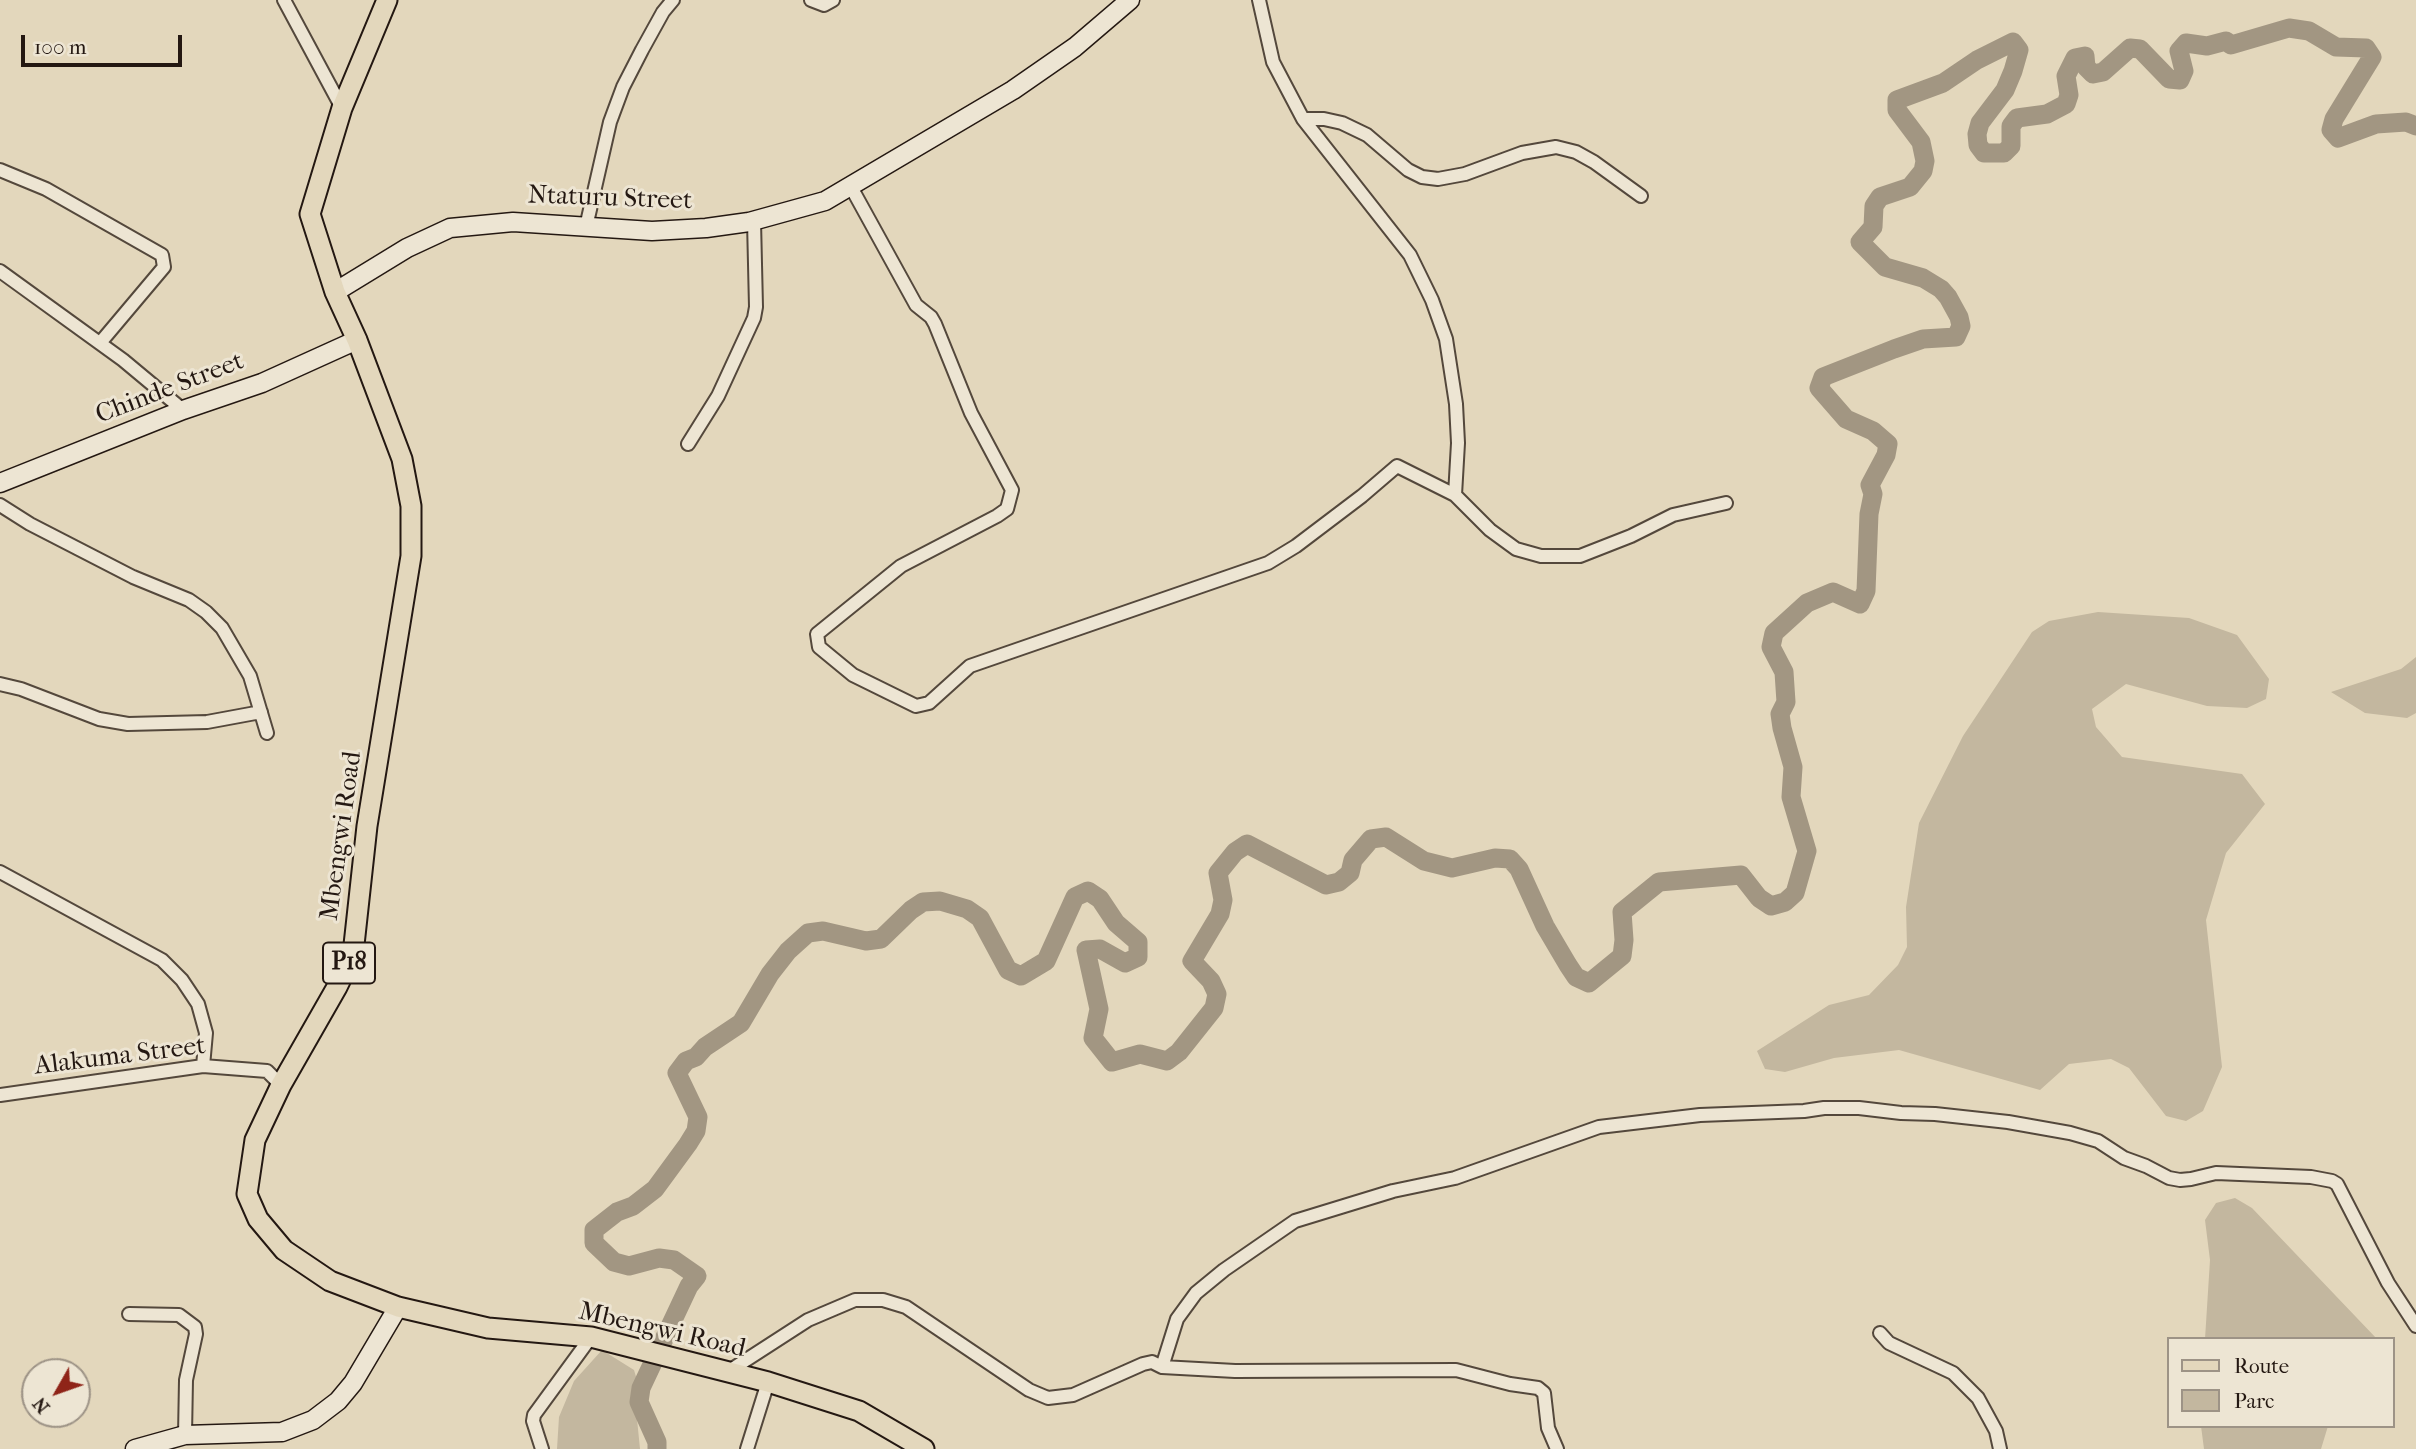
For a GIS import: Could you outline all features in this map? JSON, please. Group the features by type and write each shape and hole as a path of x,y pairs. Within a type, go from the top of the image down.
{"main road":[{"name":"Mbengwi Road","path":"387,0 342,108 310,214 335,292 357,340 402,459 411,506 411,556 367,826 353,954 281,1085 255,1140 247,1194 258,1219 284,1250 330,1281 398,1307 488,1328 591,1337 768,1382 859,1411 924,1449"}],"street":[{"path":"284,0 342,108"},
{"path":"586,227 610,121 629,75 663,12 673,0"},
{"path":"811,0 824,5 833,0"},
{"name":"Ntaturu Street","path":"335,292 407,248 450,228 513,222 652,231 706,228 754,221 825,201 1013,90 1075,47 1130,0"},
{"path":"1259,0 1273,62 1303,119 1410,255 1433,299 1446,339 1456,404 1458,443 1455,495"},
{"path":"1303,119 1324,119 1342,123 1367,135 1408,170 1422,177 1438,179 1465,174 1522,153 1556,147 1576,152 1594,162 1641,196"},
{"path":"0,170 46,188 162,255 164,267 100,343"},
{"path":"851,187 916,305 931,317 935,324 971,413 1012,490 1007,509 901,566 819,631 817,643 825,654 853,675 916,706 922,706 941,693 970,666 1268,563 1318,530 1396,466 1455,495 1490,530 1516,549 1541,556 1580,555 1631,536 1673,515 1726,503"},
{"path":"688,444 718,396 754,317 754,221"},
{"path":"0,271 100,343 183,410"},
{"name":"Chinde Street","path":"0,482 183,410 262,383 357,340"},
{"path":"0,505 133,577 189,600 206,612 222,628 239,653 250,676 267,733"},
{"path":"0,684 99,719 128,724 207,722 261,712"},
{"path":"0,872 162,960 182,980 198,1004 206,1033 203,1066"},
{"name":"Alakuma Street","path":"0,1095 203,1066 267,1071 281,1085"},
{"path":"1162,1367 1177,1319 1196,1293 1224,1270 1296,1221 1393,1191 1455,1178 1599,1127 1700,1115 1824,1108 1935,1114 2008,1122 2070,1133 2098,1141 2124,1158 2169,1178 2192,1179 2229,1173 2311,1177 2332,1181 2337,1184 2388,1283 2416,1326"},
{"path":"726,1373 808,1320 855,1300 883,1300 906,1307 1029,1390 1048,1398 1073,1395 1152,1362 1162,1367 1235,1371 1456,1370 1538,1388 1544,1393 1548,1428 1557,1449"},
{"path":"135,1449 185,1435 282,1432 313,1420 338,1401 353,1383 398,1307"},
{"path":"129,1314 179,1315 195,1327 196,1334 186,1380 185,1435"},
{"path":"1880,1332 1889,1343 1954,1373 1978,1398 1996,1432 2000,1449"},
{"path":"542,1449 533,1421 534,1416 591,1337"},
{"path":"747,1449 768,1382"}],"green space":[{"path":"2098,612 2189,618 2237,635 2269,679 2266,699 2247,708 2207,706 2126,684 2092,709 2096,727 2122,757 2242,774 2265,804 2226,853 2206,920 2222,1067 2203,1111 2186,1121 2166,1116 2129,1068 2111,1059 2069,1064 2040,1090 1899,1050 1834,1058 1785,1072 1765,1069 1757,1051 1829,1005 1869,995 1898,965 1907,947 1906,907 1919,823 1963,736 2032,632 2049,621"},
{"path":"2416,657 2416,713 2407,718 2365,713 2331,692 2401,669"},
{"path":"2235,1198 2252,1208 2375,1337 2205,1337 2210,1260 2205,1220 2216,1203"},
{"path":"602,1350 634,1370 640,1390 636,1409 640,1449 557,1449 559,1417 574,1381"},
{"path":"2201,1428 2327,1428 2321,1449 2204,1449"}],"waterway":[{"path":"657,1449 657,1442 639,1402 641,1388 689,1286 697,1276 674,1260 659,1258 629,1266 614,1262 594,1243 594,1230 617,1212 633,1206 655,1189 688,1144 696,1131 698,1117 677,1073 686,1061 696,1057 705,1047 741,1023 770,974 788,951 808,933 823,931 866,941 881,939 923,902 940,901 967,909 980,918 1008,970 1021,976 1046,961 1075,897 1088,891 1100,899 1116,923 1138,942 1138,957 1125,963 1100,949 1086,950 1099,1009 1093,1038 1112,1062 1140,1054 1167,1061 1179,1052 1214,1008 1217,994 1211,981 1192,961 1220,914 1223,900 1218,873 1235,852 1247,844 1326,885 1339,882 1350,873 1353,860 1371,839 1386,837 1424,861 1452,868 1495,858 1510,859 1519,869 1545,926 1568,965 1576,977 1589,983 1622,956 1622,912 1659,882 1741,875 1759,898 1771,906 1785,902 1795,893 1807,851 1791,797 1793,767 1780,714 1786,702 1784,672 1771,647 1774,633 1807,603 1833,592 1860,604 1866,591 1869,514 1873,494 1870,485 1886,455 1888,444 1873,431 1846,419 1819,388 1823,377 1923,339 1956,337 1961,326 1959,317 1941,289 1923,278 1885,267 1860,242 1873,227 1874,206 1880,197 1910,187 1923,171 1925,161 1921,142 1897,110 1897,100 1943,83 1977,60 2013,42 2019,50 2013,71 2005,90 1980,123 1977,134 1978,145 1984,153 2004,153 2011,146 2011,126 2017,118 2047,114 2066,104 2069,95 2066,76 2075,58 2085,56 2086,67 2093,74 2103,72 2130,48 2140,49 2169,79 2180,80 2184,71 2179,51 2186,43 2207,46 2226,41 2231,45 2289,28 2309,31 2336,47 2366,48 2372,57 2334,119 2331,130 2338,138 2376,124 2406,122 2416,126"}]}
